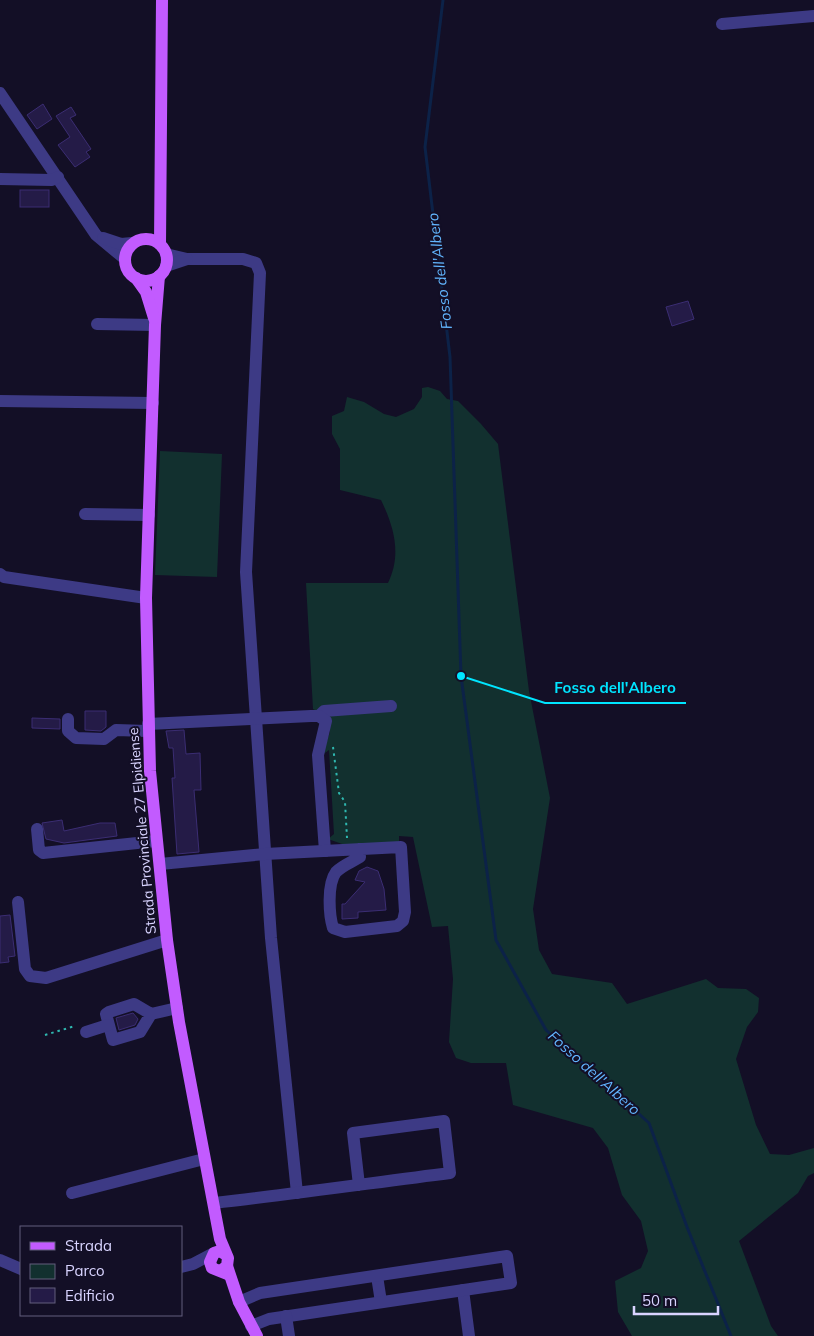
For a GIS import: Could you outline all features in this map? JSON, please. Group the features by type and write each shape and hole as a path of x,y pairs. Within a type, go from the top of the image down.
{"main road":[{"name":"Strada Provinciale 27 Elpidiense","path":"162,0 160,220 163,260 155,325 146,598 148,727 156,841 177,1008 214,1203 222,1261 239,1302 254,1331"},
{"path":"125,259 128,248 152,231 160,220"},
{"path":"136,278 148,280 163,260 138,241"},
{"name":"Strada Provinciale 27 Elpidiense","path":"125,259 128,270 146,292 155,325"}],"street":[{"path":"722,24 814,16"},
{"path":"0,93 96,235 125,259"},
{"path":"0,179 52,180 58,177"},
{"path":"96,235 109,242 138,241"},
{"path":"163,260 242,259 256,263 259,267 246,572 255,720 279,1032 297,1193"},
{"path":"97,324 155,325"},
{"path":"0,401 153,403"},
{"path":"85,514 149,514"},
{"path":"0,574 4,577 146,598"},
{"path":"319,716 324,711 390,706"},
{"path":"68,719 68,731 76,738 104,739 116,730 319,716 326,721 318,755 325,851"},
{"path":"36,829 38,850 43,853 156,841"},
{"path":"160,864 265,854 360,849 401,847 405,912 403,921 397,926 345,932 337,931 333,928 331,921 332,882 335,874 344,866 360,857 360,849"},
{"path":"18,902 25,968 30,976 46,978 167,940"},
{"path":"151,1014 140,1032 113,1040 106,1014 109,1012 134,1004 151,1014 177,1008"},
{"path":"86,1032 108,1025"},
{"path":"214,1203 297,1193 359,1185 450,1173 444,1122 353,1134 359,1185"},
{"path":"72,1193 204,1158"},
{"path":"239,1302 260,1293 507,1256 511,1283 269,1319 254,1331"},
{"path":"0,1260 20,1269"},
{"path":"187,1266 222,1261"},
{"path":"377,1276 381,1302"},
{"path":"462,1290 469,1336"},
{"path":"286,1316 289,1336"}],"path":[{"path":"331,743 339,793 345,802 347,841"},
{"path":"45,1035 80,1024 86,1032"}],"green space":[{"path":"428,387 440,391 447,399 458,401 498,444 529,691 550,798 533,909 539,950 552,974 612,983 627,1004 706,979 718,988 746,989 759,998 758,1012 747,1027 736,1059 756,1125 770,1154 789,1155 814,1148 814,1173 808,1176 798,1193 739,1241 771,1326 778,1336 632,1336 618,1312 615,1281 641,1268 648,1251 641,1221 622,1195 608,1148 593,1128 513,1105 506,1063 471,1063 456,1058 449,1042 453,979 448,926 432,927 413,837 399,836 399,843 345,845 328,839 334,834 329,750 322,755 330,732 329,717 313,709 306,583 388,583 395,562 393,530 381,500 340,490 340,449 332,434 332,416 344,411 347,397 364,402 384,414 396,417 414,409 422,397 422,388"},
{"path":"160,451 222,454 217,577 155,575"}],"building":[{"path":"43,104 52,119 37,129 27,115"},
{"path":"71,107 76,115 70,118 91,149 86,152 90,157 75,167 58,145 70,137 56,116"},
{"path":"20,190 49,190 49,207 20,207"},
{"path":"688,301 694,319 672,326 666,307"},
{"path":"85,711 106,711 106,727 101,731 85,730"},
{"path":"32,718 60,719 60,729 32,728"},
{"path":"184,730 186,754 200,753 201,790 194,790 199,852 177,854 172,778 175,778 173,748 169,748 166,731"},
{"path":"62,820 64,831 100,823 115,823 117,836 64,843 46,839 42,823"},
{"path":"367,867 378,871 384,889 386,910 358,912 358,918 342,919 342,904 345,904 365,882 355,880 359,871"},
{"path":"10,915 15,956 8,957 9,962 0,963 0,916"},
{"path":"133,1013 138,1019 135,1025 119,1030 116,1018"}],"waterway":[{"name":"Fosso dell'Albero","path":"443,0 425,147 450,357 461,676 496,940 546,1030 649,1123 687,1227 731,1336"}],"place":[{"name":"Fosso dell'Albero","path":"461,676"}]}
